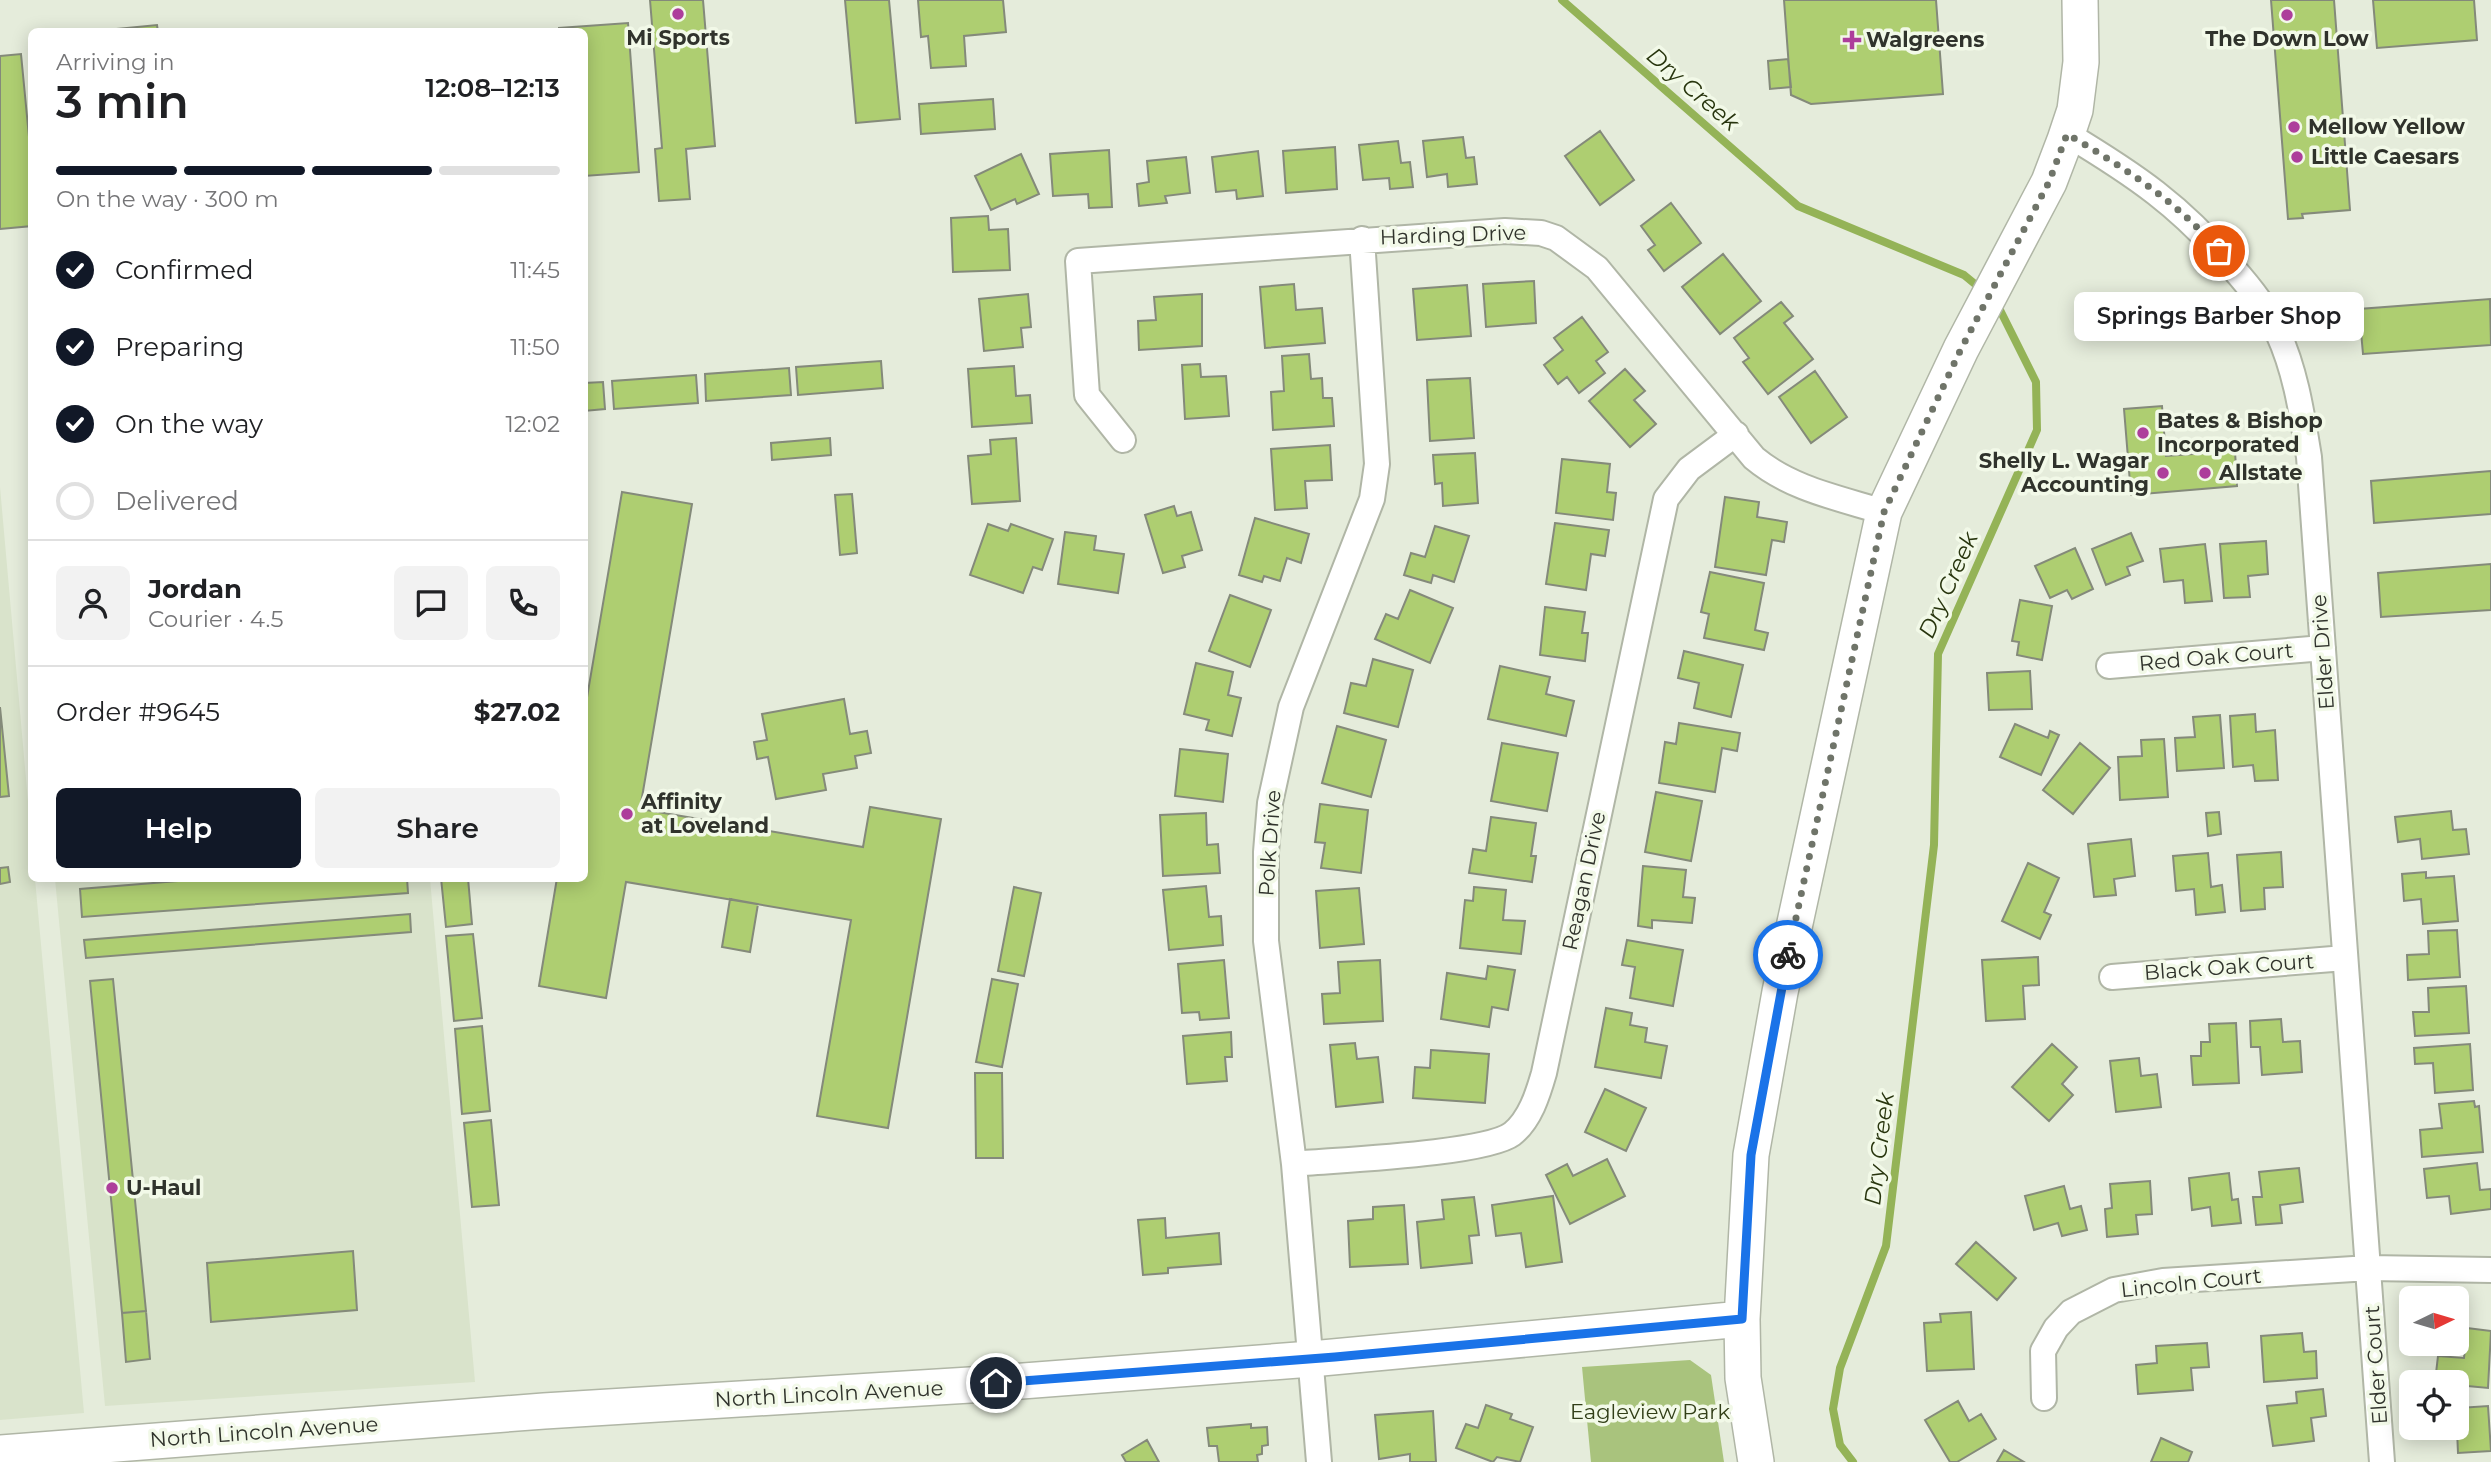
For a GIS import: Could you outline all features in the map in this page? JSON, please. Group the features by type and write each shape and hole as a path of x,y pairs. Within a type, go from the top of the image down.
{"street":[{"path":"1756,1462 1743,1378 1742,1319 1751,1155 1780,992 1884,512 1961,349 2049,182 2075,110 2081,62 2080,0"},
{"name":"Elder Drive","path":"2067,134 2135,174 2199,227 2247,284 2278,331 2295,383 2309,457 2369,1268"},
{"name":"Harding Drive","path":"1123,440 1087,395 1078,261 1362,239 1505,231 1541,233 1556,239 1597,268 1754,458 1788,482 1884,512"},
{"name":"Polk Drive","path":"1319,1462 1294,1164 1266,941 1270,803 1291,707 1373,499 1377,464 1362,239"},
{"name":"Reagan Drive","path":"1294,1164 1473,1147 1510,1136 1525,1119 1544,1073 1666,499 1689,469 1736,434"},
{"name":"Red Oak Court","path":"2109,666 2323,648"},
{"name":"Black Oak Court","path":"2112,976 2345,958"},
{"path":"2369,1268 2491,1270"},
{"name":"Lincoln Court","path":"2044,1398 2043,1350 2056,1328 2071,1312 2114,1290 2164,1281 2369,1268"},
{"name":"Elder Court","path":"2369,1268 2382,1462"},
{"name":"North Lincoln Avenue","path":"0,1453 97,1454 544,1411 970,1385 1311,1359 1742,1319"}],"shaded area":[{"path":"0,487 28,801 28,882 35,882 84,1413 0,1420"},
{"path":"55,882 430,882 475,1382 105,1406"}],"green space":[{"name":"Eagleview Park","path":"1690,1360 1711,1375 1724,1462 1591,1462 1582,1367"}],"building":[{"path":"650,0 703,0 715,146 686,149 690,199 659,201 655,149 662,148"},
{"path":"845,0 889,0 900,119 856,123"},
{"path":"918,0 1003,0 1006,32 964,36 966,66 931,68 928,36 921,37"},
{"name":"Walgreens","path":"1784,0 1936,0 1943,94 1811,104 1791,95"},
{"path":"2271,0 2334,0 2350,210 2302,214 2303,218 2288,219"},
{"path":"2373,0 2474,0 2477,40 2377,48"},
{"path":"628,23 639,172 588,176 588,28 559,28"},
{"path":"157,25 157,28 127,28"},
{"path":"21,54 28,127 28,226 0,229 0,56"},
{"path":"1788,59 1791,87 1770,89 1768,61"},
{"path":"993,99 995,129 921,134 919,104"},
{"path":"1600,131 1634,180 1600,205 1565,156"},
{"path":"1463,137 1466,158 1474,157 1477,184 1448,187 1447,174 1427,177 1423,141"},
{"path":"1398,141 1401,163 1410,162 1413,187 1390,189 1389,178 1363,180 1359,145"},
{"path":"1335,147 1337,189 1286,193 1283,151"},
{"path":"1109,150 1112,207 1089,208 1088,194 1053,196 1050,154"},
{"path":"1258,151 1263,196 1237,199 1236,190 1216,192 1212,157"},
{"path":"1021,154 1039,194 1017,204 1015,199 991,210 975,176"},
{"path":"1186,157 1190,193 1165,196 1167,203 1139,206 1137,184 1149,182 1147,161"},
{"path":"1671,203 1701,243 1664,271 1648,250 1655,245 1641,226"},
{"path":"988,216 989,230 1008,229 1010,270 953,272 951,218"},
{"path":"1723,254 1761,301 1720,334 1682,287"},
{"path":"1534,281 1536,323 1486,327 1483,284"},
{"path":"1294,284 1296,310 1322,308 1325,343 1265,348 1260,287"},
{"path":"1467,285 1471,336 1417,340 1413,289"},
{"path":"1028,294 1031,327 1021,328 1023,347 984,351 979,299"},
{"path":"1202,294 1202,346 1139,350 1138,321 1156,320 1154,297"},
{"path":"2490,299 2491,345 2363,354 2359,309"},
{"path":"1781,302 1793,316 1784,323 1813,359 1768,394 1743,362 1749,358 1734,338"},
{"path":"1582,317 1608,352 1596,361 1605,373 1579,393 1567,377 1558,384 1544,365 1563,350 1554,338"},
{"path":"1309,354 1311,379 1322,378 1323,398 1332,398 1334,426 1273,430 1271,392 1284,391 1282,356"},
{"path":"881,361 883,388 798,395 796,367"},
{"path":"1200,364 1201,377 1226,376 1229,416 1185,419 1182,365"},
{"path":"1014,366 1016,396 1030,395 1032,423 972,427 968,369"},
{"path":"789,368 791,395 706,401 705,374"},
{"path":"1625,369 1645,391 1634,400 1656,424 1630,447 1589,401"},
{"path":"1815,371 1847,417 1811,443 1779,397"},
{"path":"696,375 698,403 614,409 612,381"},
{"path":"1470,378 1474,438 1430,441 1427,380"},
{"path":"603,382 605,409 588,411 588,383"},
{"path":"2162,406 2166,456 2235,451 2237,486 2131,495 2124,409"},
{"path":"830,438 831,455 772,460 771,443"},
{"path":"1016,438 1020,501 972,504 968,456 991,454 990,440"},
{"path":"1330,445 1332,480 1305,481 1307,508 1275,510 1271,449"},
{"path":"1475,453 1478,503 1443,506 1442,483 1435,484 1433,455"},
{"path":"1562,459 1610,464 1607,492 1616,493 1613,520 1556,513"},
{"path":"2491,471 2491,514 2374,523 2371,481"},
{"name":"Affinity at Loveland","path":"622,492 692,504 640,809 863,847 870,807 941,819 888,1128 817,1116 851,920 626,882 606,998 539,986 556,882 588,882 588,692"},
{"path":"852,494 857,553 840,555 835,495"},
{"path":"1725,497 1759,502 1757,517 1787,522 1784,542 1772,540 1766,575 1715,567"},
{"path":"1174,506 1177,516 1191,512 1202,550 1182,556 1185,567 1163,573 1145,515"},
{"path":"1255,518 1309,534 1301,563 1287,558 1280,581 1264,576 1262,582 1239,575"},
{"path":"1555,523 1609,530 1605,556 1591,554 1586,590 1546,584"},
{"path":"988,524 1008,531 1011,524 1053,539 1042,570 1033,567 1023,593 970,575"},
{"path":"1435,526 1469,536 1454,582 1433,575 1431,583 1404,575 1411,553 1425,557"},
{"path":"1065,532 1096,536 1094,550 1124,554 1118,593 1058,584"},
{"path":"2131,533 2143,561 2127,567 2130,575 2106,585 2092,549"},
{"path":"2266,541 2268,574 2248,576 2250,597 2224,598 2220,544"},
{"path":"2205,544 2212,601 2185,603 2183,580 2164,582 2160,549"},
{"path":"2075,548 2093,589 2072,599 2067,590 2050,598 2035,566"},
{"path":"2491,564 2491,610 2381,617 2378,573"},
{"path":"1710,572 1764,583 1755,630 1768,633 1764,650 1704,638 1709,614 1701,612"},
{"path":"1410,590 1453,608 1430,663 1375,639 1386,614 1398,619"},
{"path":"1230,595 1271,610 1250,667 1209,651"},
{"path":"2020,600 2052,606 2042,660 2017,655 2019,642 2012,641"},
{"path":"1545,607 1585,612 1582,633 1588,633 1585,661 1540,655"},
{"path":"1684,651 1743,665 1731,717 1694,708 1699,683 1678,678"},
{"path":"1373,659 1413,670 1398,727 1344,713 1351,683 1366,686"},
{"path":"1196,663 1233,672 1228,695 1241,698 1232,736 1206,730 1209,720 1184,714"},
{"path":"1500,666 1550,677 1546,694 1574,701 1566,736 1488,719"},
{"path":"2030,671 2032,709 1989,710 1987,673"},
{"path":"844,699 850,734 867,731 871,753 855,756 857,768 823,774 826,790 776,799 768,757 757,759 754,742 767,740 762,714"},
{"path":"0,707 9,796 0,797"},
{"path":"2255,714 2256,732 2275,730 2278,780 2255,781 2253,765 2233,767 2230,716"},
{"path":"2220,715 2224,768 2177,771 2175,738 2195,737 2193,717"},
{"path":"1679,723 1740,733 1737,751 1722,748 1715,792 1659,783 1665,742 1676,744"},
{"path":"2015,724 2048,738 2050,731 2059,735 2041,775 2000,757"},
{"path":"1337,726 1386,740 1371,797 1322,783"},
{"path":"2164,739 2168,797 2120,800 2118,757 2142,756 2141,740"},
{"path":"1502,743 1558,753 1547,811 1491,801"},
{"path":"2080,743 2110,768 2073,814 2043,790"},
{"path":"1180,749 1228,754 1223,802 1175,796"},
{"path":"1656,792 1702,801 1691,861 1645,852"},
{"path":"1320,804 1368,810 1361,873 1321,868 1325,843 1315,842"},
{"path":"2451,811 2453,830 2466,829 2469,854 2422,859 2420,839 2398,842 2395,817"},
{"path":"2219,812 2221,834 2208,836 2206,813"},
{"path":"1206,813 1207,845 1218,844 1220,873 1163,876 1160,815"},
{"path":"1491,817 1536,823 1531,856 1536,856 1532,882 1469,873 1473,849 1486,851"},
{"path":"2131,839 2135,876 2114,879 2116,895 2094,897 2088,844"},
{"path":"2281,852 2283,887 2264,888 2265,909 2241,911 2237,855"},
{"path":"2208,853 2211,887 2222,885 2225,912 2196,915 2194,889 2176,891 2173,856"},
{"path":"2028,863 2059,878 2044,912 2051,915 2040,939 2002,921"},
{"path":"1643,866 1686,870 1683,897 1695,898 1692,923 1652,920 1652,928 1638,926"},
{"path":"8,867 10,882 0,884 0,868"},
{"path":"2426,872 2426,878 2454,876 2458,921 2423,924 2421,899 2404,901 2402,874"},
{"path":"166,882 407,882 408,893 82,917 80,889"},
{"path":"441,882 468,882 472,924 446,927"},
{"path":"1206,886 1209,917 1221,916 1223,945 1169,950 1163,890"},
{"path":"1014,887 1041,893 1024,976 998,971"},
{"path":"1474,887 1506,890 1503,920 1525,921 1521,954 1460,948 1465,900 1473,901"},
{"path":"1359,888 1364,944 1320,948 1316,891"},
{"path":"730,899 758,904 750,952 722,947"},
{"path":"410,914 411,932 86,958 84,940"},
{"path":"2457,930 2460,977 2408,980 2407,955 2429,954 2428,931"},
{"path":"473,934 482,1018 454,1021 446,936"},
{"path":"1627,940 1683,950 1673,1006 1630,998 1635,967 1622,965"},
{"path":"2038,957 2039,985 2023,986 2025,1019 1986,1021 1982,960"},
{"path":"1224,960 1229,1018 1200,1020 1199,1012 1182,1013 1178,964"},
{"path":"1380,960 1383,1021 1324,1024 1322,994 1340,993 1338,962"},
{"path":"1488,966 1515,970 1508,1010 1492,1007 1489,1027 1441,1019 1447,973 1486,979"},
{"path":"113,979 146,1311 122,1313 90,981"},
{"path":"992,979 1018,984 1002,1067 976,1062"},
{"path":"2466,986 2469,1033 2415,1036 2413,1012 2429,1012 2428,988"},
{"path":"1606,1008 1632,1013 1630,1025 1647,1028 1645,1042 1667,1046 1661,1078 1595,1067"},
{"path":"2281,1019 2283,1042 2300,1041 2302,1072 2262,1075 2260,1047 2251,1047 2250,1021"},
{"path":"2236,1023 2239,1083 2193,1085 2191,1056 2201,1056 2201,1042 2210,1042 2209,1024"},
{"path":"482,1026 490,1111 462,1114 455,1029"},
{"path":"1231,1032 1232,1057 1225,1057 1227,1081 1187,1084 1183,1036"},
{"path":"1355,1043 1357,1059 1378,1057 1383,1102 1336,1107 1330,1045"},
{"path":"2052,1044 2077,1067 2062,1084 2073,1095 2049,1121 2012,1087"},
{"path":"2470,1044 2473,1090 2435,1093 2433,1063 2415,1064 2414,1048"},
{"path":"1431,1050 1489,1054 1485,1103 1413,1098 1415,1067 1430,1068"},
{"path":"2139,1058 2141,1076 2157,1074 2161,1107 2116,1112 2110,1061"},
{"path":"975,1073 1002,1073 1003,1158 976,1158"},
{"path":"1605,1089 1646,1108 1626,1151 1585,1132"},
{"path":"2474,1101 2475,1107 2479,1106 2483,1152 2422,1157 2420,1130 2442,1128 2439,1104"},
{"path":"491,1120 499,1205 472,1207 464,1123"},
{"path":"1607,1159 1625,1196 1570,1224 1546,1175 1567,1164 1573,1176"},
{"path":"2477,1163 2480,1190 2491,1189 2491,1209 2451,1214 2449,1196 2427,1198 2424,1169"},
{"path":"2299,1168 2303,1202 2280,1205 2282,1223 2256,1225 2253,1197 2262,1197 2259,1172"},
{"path":"2229,1173 2232,1200 2238,1199 2241,1223 2212,1226 2210,1207 2192,1210 2189,1178"},
{"path":"2150,1181 2152,1214 2136,1215 2138,1234 2107,1237 2105,1209 2112,1208 2110,1184"},
{"path":"2064,1186 2070,1209 2081,1206 2087,1230 2062,1236 2058,1223 2034,1230 2025,1196"},
{"path":"1553,1196 1562,1262 1526,1267 1521,1233 1496,1236 1492,1205"},
{"path":"1474,1197 1479,1235 1469,1236 1472,1263 1421,1268 1417,1222 1444,1219 1442,1200"},
{"path":"1404,1205 1408,1264 1350,1267 1348,1221 1373,1219 1373,1207"},
{"path":"1165,1218 1166,1238 1219,1233 1221,1264 1168,1268 1168,1273 1143,1275 1138,1220"},
{"path":"1976,1242 2016,1278 1997,1300 1956,1264"},
{"path":"353,1251 357,1310 211,1322 207,1263"},
{"path":"146,1311 150,1359 126,1362 122,1313"},
{"path":"1971,1312 1974,1369 1927,1371 1924,1323 1941,1322 1940,1314"},
{"path":"2469,1328 2491,1331 2488,1388 2469,1386 2469,1370 2436,1370 2438,1356 2469,1356"},
{"path":"2302,1333 2304,1352 2316,1351 2317,1378 2264,1382 2261,1336"},
{"path":"2207,1343 2209,1367 2191,1368 2193,1390 2138,1394 2136,1365 2157,1363 2156,1346"},
{"path":"2323,1389 2326,1416 2311,1418 2314,1441 2273,1446 2267,1406 2297,1403 2296,1392"},
{"path":"1958,1401 1969,1421 1981,1414 1996,1439 1957,1462 1950,1462 1925,1420"},
{"path":"1486,1405 1512,1414 1510,1419 1533,1427 1520,1462 1497,1457 1493,1462 1456,1448 1466,1424 1478,1428"},
{"path":"2488,1406 2491,1451 2458,1453 2457,1440 2469,1440 2469,1407"},
{"path":"1433,1411 1436,1462 1410,1462 1410,1454 1379,1459 1375,1415"},
{"path":"1251,1424 1251,1428 1267,1427 1268,1445 1262,1446 1262,1454 1257,1455 1258,1462 1219,1462 1217,1446 1209,1446 1207,1428"},
{"path":"2161,1438 2192,1452 2188,1462 2151,1462"},
{"path":"1147,1440 1159,1462 1126,1462 1122,1455"},
{"path":"2004,1450 2024,1462 1997,1462"}],"waterway":[{"name":"Dry Creek","path":"1562,0 1798,206 1964,275 1981,289"},
{"name":"Dry Creek","path":"1853,1462 1840,1445 1833,1409 1840,1368 1886,1246 1934,845 1938,654 2037,430 2036,382 1996,302"}],"way so far":[{"path":"1788,955 1884,512 1961,349 2049,182 2067,134 2135,174 2199,227 2219,251"}],"place":[{"name":"Mi Sports","path":"678,14"},
{"name":"The Down Low","path":"2287,15"},
{"name":"Walgreens","path":"1852,40"},
{"name":"Mellow Yellow","path":"2294,127"},
{"name":"Little Caesars","path":"2297,157"},
{"name":"Springs Barber Shop","path":"2219,251"},
{"name":"Bates & Bishop Incorporated","path":"2143,433"},
{"name":"Shelly L. Wagar Accounting","path":"2163,473"},
{"name":"Allstate","path":"2205,473"},
{"name":"Affinity at Loveland","path":"627,814"},
{"name":"U-Haul","path":"112,1188"}],"route":[{"path":"996,1383 1335,1357 1742,1319 1751,1155 1788,955"}]}
